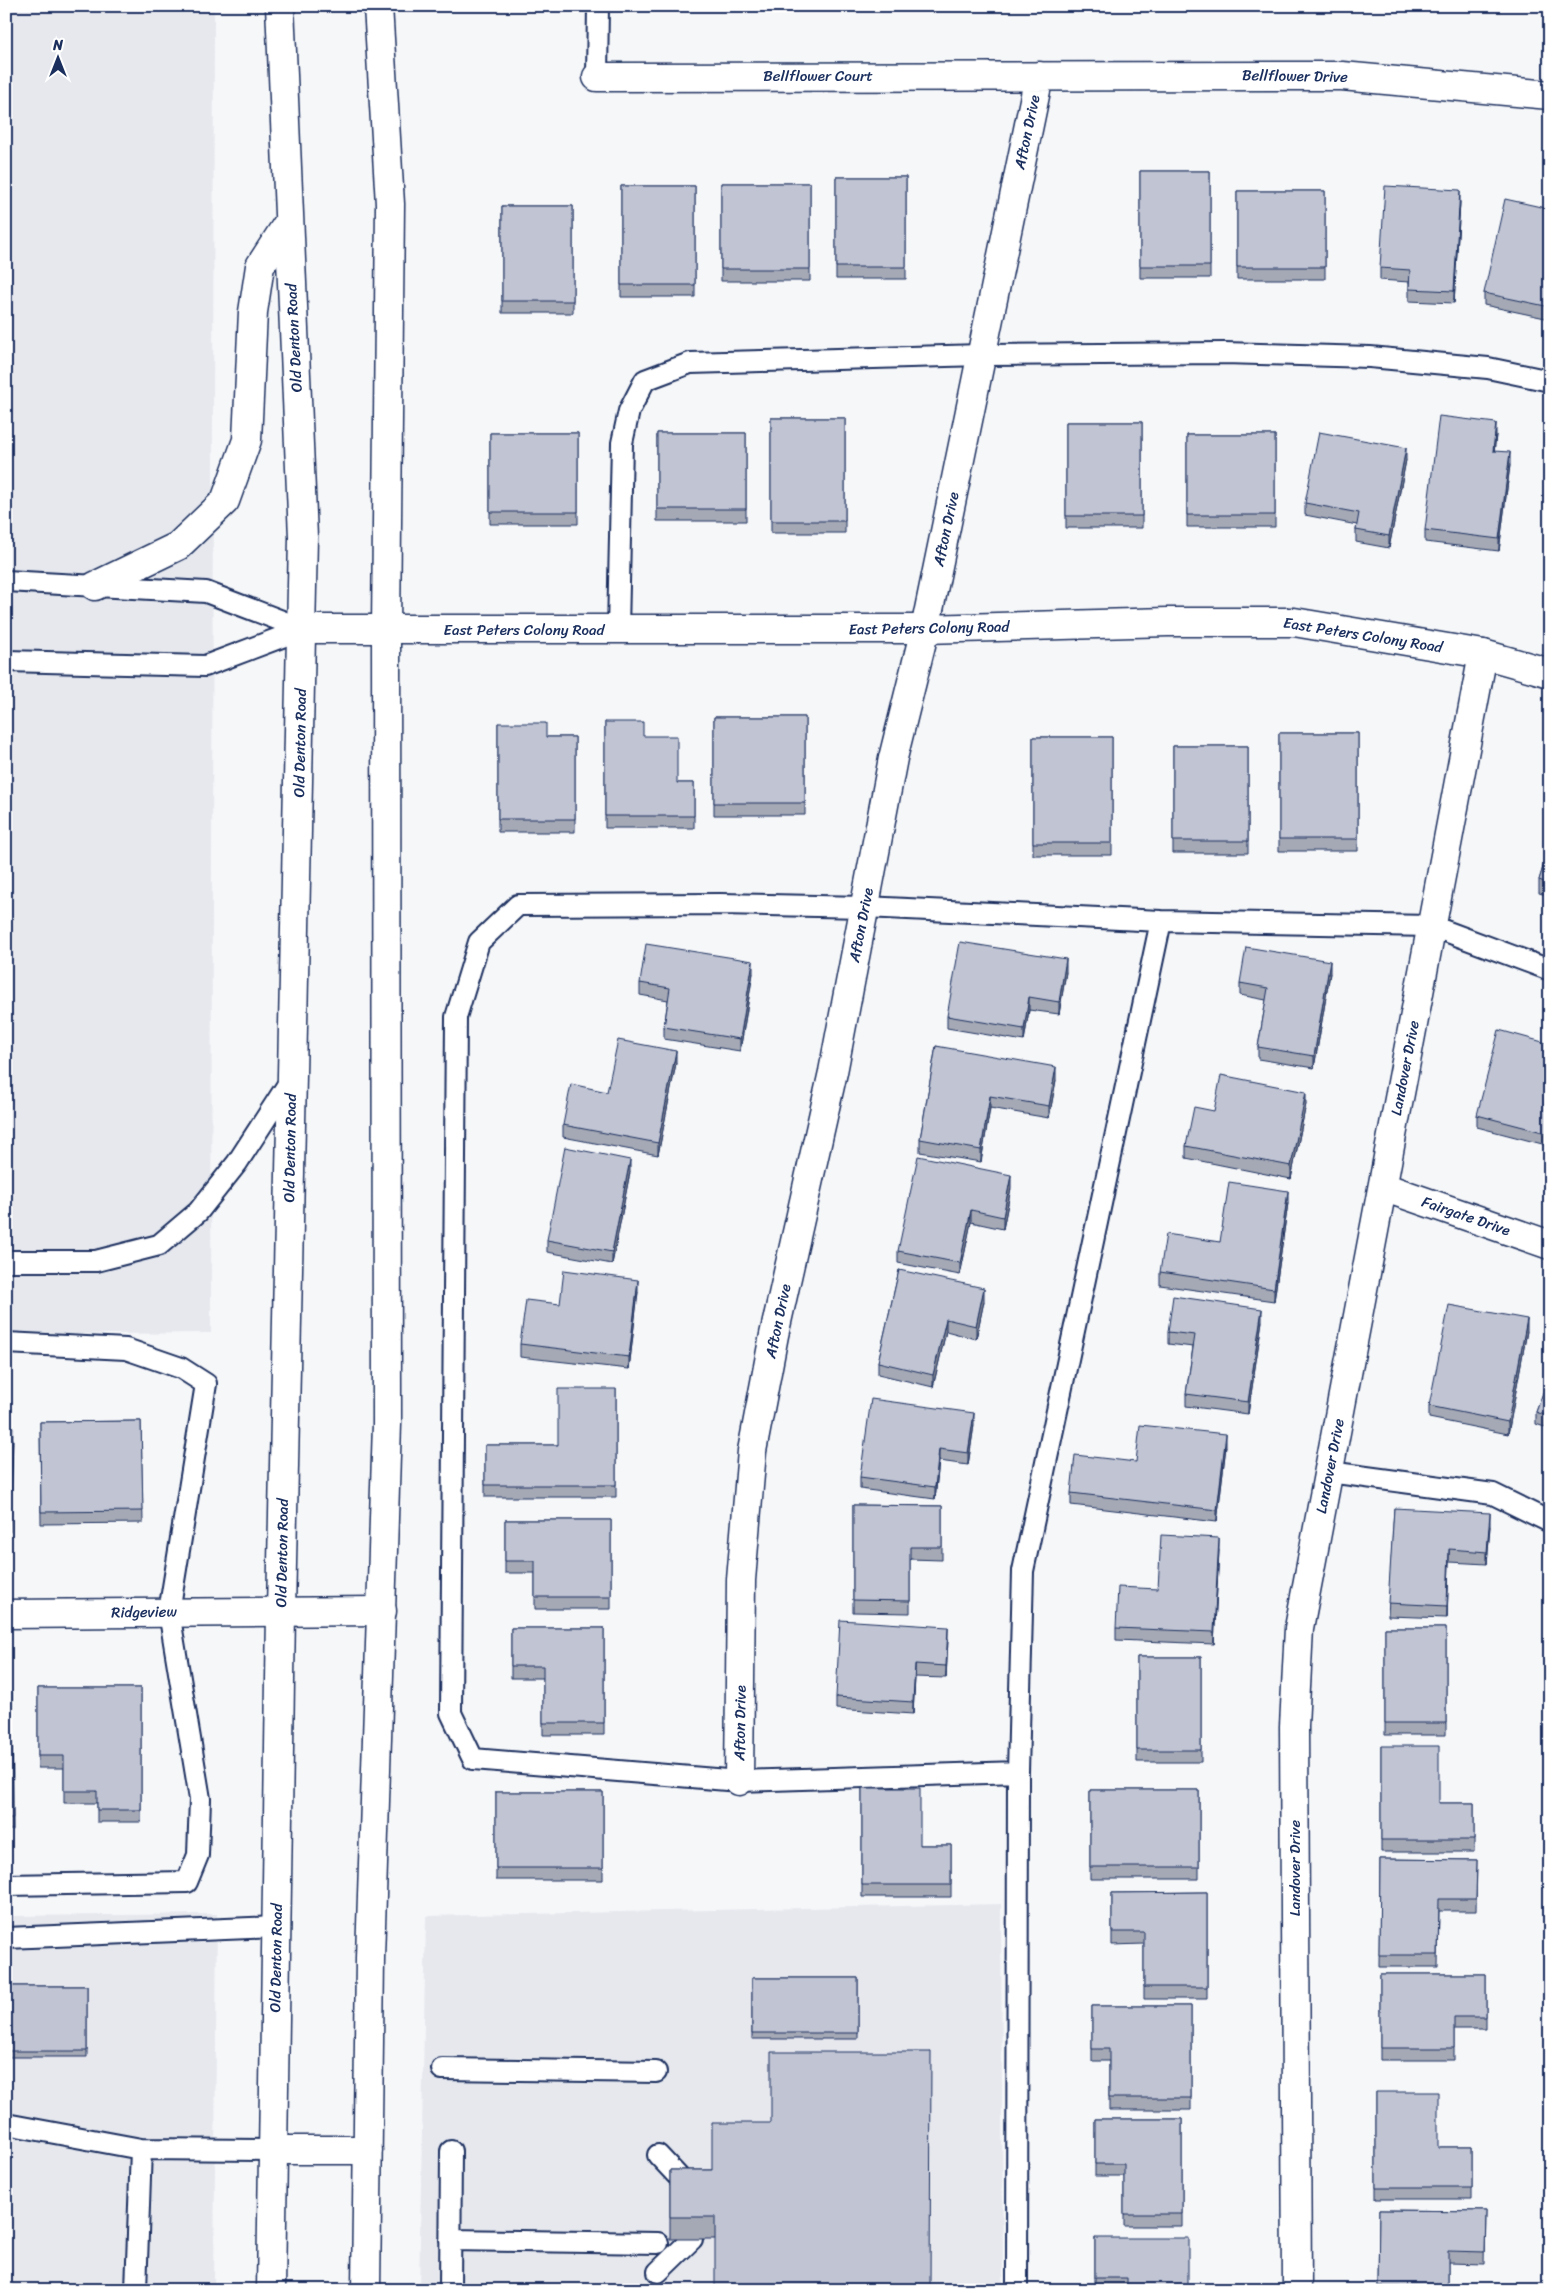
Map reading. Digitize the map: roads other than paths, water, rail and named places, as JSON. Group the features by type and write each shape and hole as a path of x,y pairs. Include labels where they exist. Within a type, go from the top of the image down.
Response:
{"street":[{"name":"Old Denton Road","path":"271,2290 281,1612 303,629 303,537 280,6"},
{"path":"366,2290 370,1958 387,1405 386,630 390,204 378,6"},
{"name":"Bellflower Court","path":"597,77 1039,76"},
{"name":"Bellflower Drive","path":"1039,76 1342,76 1550,95"},
{"name":"Afton Drive","path":"739,1781 741,1580 752,1451 774,1335 833,1072 893,758 925,629 1039,76"},
{"path":"95,586 178,546 225,501 247,440 253,312 260,266 288,223"},
{"name":"East Peters Colony Road","path":"303,629 925,629 1168,622 1294,622 1483,654 1550,672"},
{"name":"Landover Drive","path":"1297,2290 1294,1726 1300,1628 1483,654"},
{"name":"Fairgate Drive","path":"1383,1187 1550,1245"},
{"name":"Ridgeview","path":"6,1614 382,1611"},
{"path":"273,2150 368,2150"}],"lane":[{"path":"597,77 598,6"},
{"path":"618,630 622,443 629,411 645,380 690,363 982,355 1224,353 1370,357 1488,368 1550,381"},
{"path":"6,581 206,592 303,629"},
{"path":"6,661 205,666 303,629"},
{"path":"1018,1772 739,1781 473,1759 451,1713 456,1017 479,942 518,905 720,904 865,907 1161,922 1432,926 1550,970"},
{"path":"1017,2290 1018,1772 1023,1570 1161,922"},
{"path":"6,1261 96,1261 158,1245 198,1212 237,1163 292,1078"},
{"path":"6,1343 126,1349 181,1368 206,1384 169,1612 200,1799 198,1855 187,1882 6,1885"},
{"path":"1329,1472 1493,1494 1550,1522"},
{"path":"6,1938 276,1927"},
{"path":"442,2068 656,2072"},
{"path":"6,2124 141,2149 273,2150"},
{"path":"136,2290 141,2149"},
{"path":"450,2290 451,2152"},
{"path":"658,2155 694,2193"},
{"path":"450,2240 658,2243"},
{"path":"658,2272 692,2240"}]}
